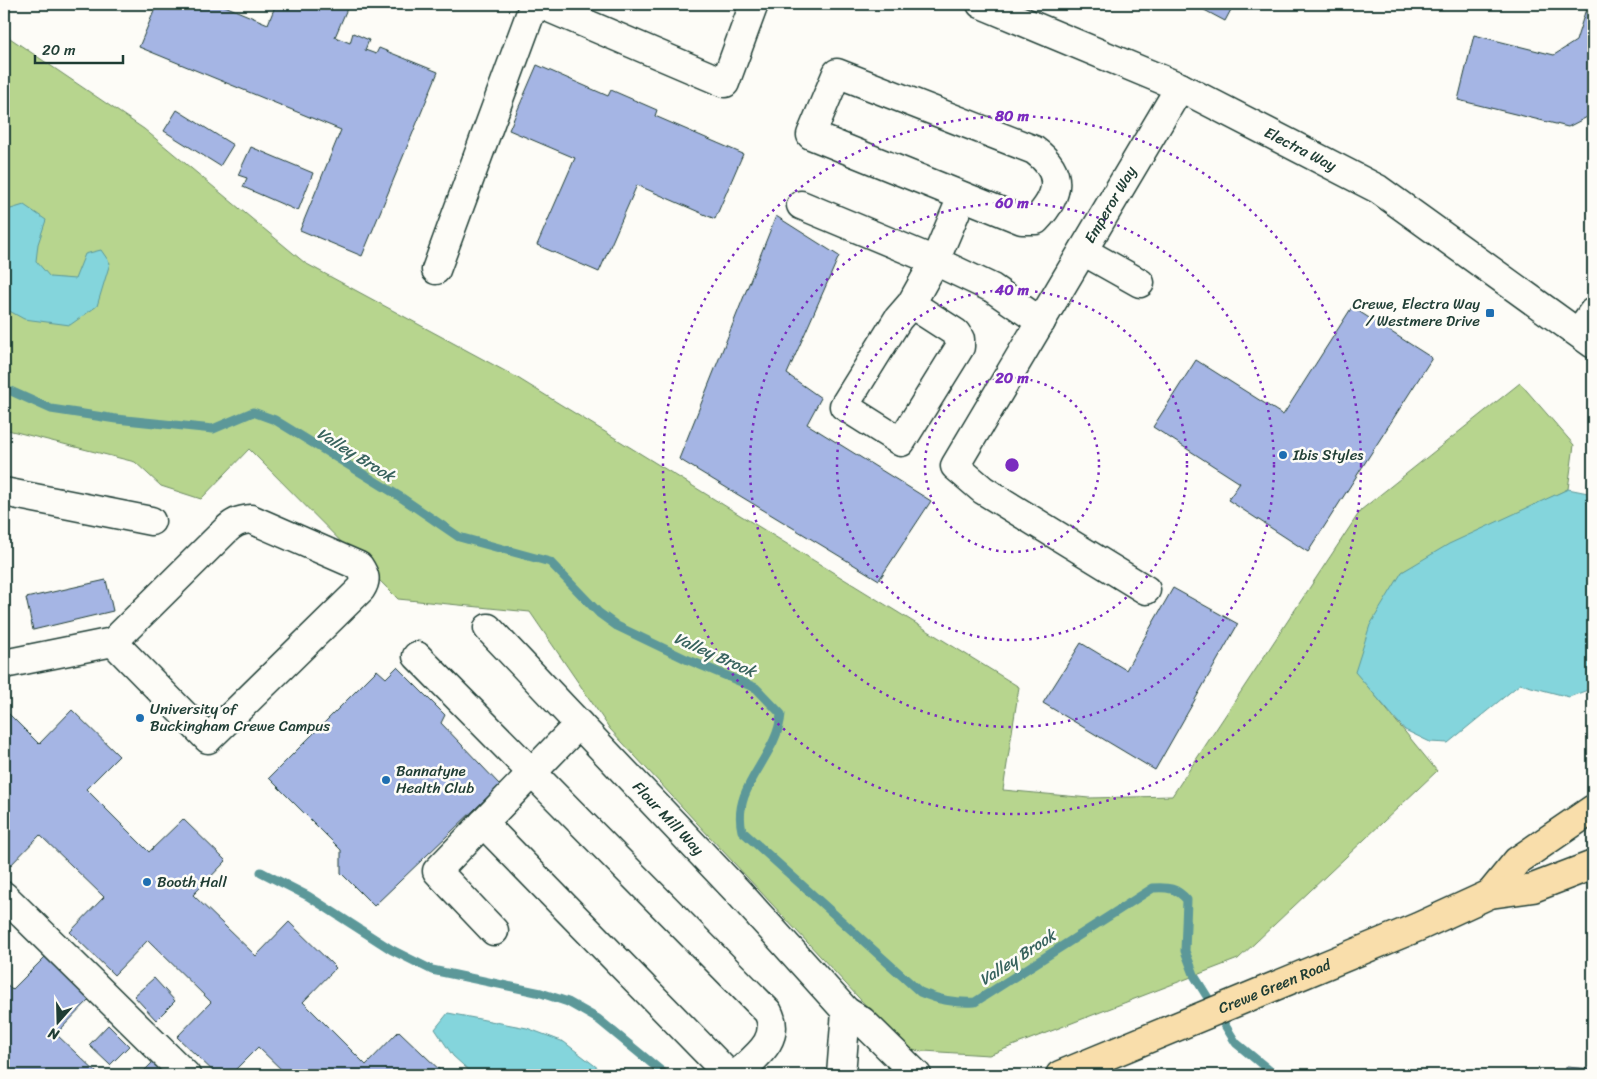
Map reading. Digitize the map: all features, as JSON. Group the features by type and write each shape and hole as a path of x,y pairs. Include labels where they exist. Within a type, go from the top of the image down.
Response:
{"main road":[{"name":"Crewe Green Road","path":"1490,894 1516,861 1593,810"},
{"name":"Crewe Green Road","path":"1074,1073 1186,1023 1452,913 1490,894 1533,888 1593,865"}],"street":[{"path":"436,270 534,4"},
{"path":"540,4 725,83 754,4"},
{"name":"Electra Way","path":"981,4 1180,86 1378,189 1589,329"},
{"path":"837,73 1034,150 1049,161 1055,176 1054,190 1049,203 1036,220 1022,220 962,197 811,135 837,73"},
{"name":"Emperor Way","path":"1146,590 983,490 955,466 1180,86"},
{"path":"911,304 956,333 960,339 960,347 901,442 844,406 898,319 911,304 935,261 962,197"},
{"path":"801,205 935,261 992,288 1040,322"},
{"path":"1084,251 1140,283"},
{"path":"4,492 151,521"},
{"path":"4,664 113,642 225,531 234,523 242,520 251,520 259,523 359,566 364,574 365,582 361,589 208,739 113,642"},
{"name":"Flour Mill Way","path":"488,628 739,893 846,1011 862,1022 917,1075"},
{"path":"417,656 768,1012 773,1021 773,1032 769,1043 736,1075"},
{"path":"494,932 437,871 579,724"},
{"path":"483,823 729,1075"},
{"path":"4,896 186,1075"},
{"path":"841,1075 846,1011"}],"green space":[{"path":"4,34 144,129 305,263 516,377 1019,687 1003,790 1089,798 1172,796 1361,510 1520,383 1574,445 1568,489 1402,572 1356,672 1437,771 1238,959 989,1055 907,1050 610,729 530,612 398,599 249,449 201,499 161,486 135,462 4,429"}],"water":[{"path":"24,205 46,220 38,244 36,261 50,277 75,279 85,254 101,250 110,263 97,306 70,325 24,319 4,308 4,211"},
{"path":"1568,489 1593,494 1593,688 1569,697 1520,684 1448,743 1430,742 1405,730 1355,672 1370,625 1402,572 1449,544"},
{"path":"448,1013 527,1028 564,1042 607,1075 474,1075 453,1056 435,1029"}],"building":[{"path":"157,4 220,4 268,24 276,4 349,4 335,37 350,43 353,33 369,40 365,50 376,54 379,48 438,72 362,256 300,230 341,130 139,47"},
{"path":"1193,4 1234,4 1225,21"},
{"path":"1585,12 1593,14 1593,114 1568,127 1458,100 1474,35 1554,55 1576,41"},
{"path":"537,65 608,96 611,90 657,110 655,116 743,154 715,219 637,185 599,272 537,245 575,158 509,130"},
{"path":"177,110 233,145 220,166 164,131"},
{"path":"251,147 313,173 298,211 243,187 247,178 238,175"},
{"path":"776,216 839,256 787,374 821,398 807,424 931,501 879,580 679,459"},
{"name":"Ibis Styles","path":"1352,307 1432,358 1308,552 1228,500 1240,483 1153,427 1196,360 1283,415"},
{"path":"106,580 113,611 33,630 26,598"},
{"path":"1173,588 1238,624 1155,770 1043,703 1081,643 1126,670"},
{"path":"397,667 445,715 441,723 500,785 374,906 341,873 341,850 269,778 377,670 386,678"},
{"name":"Booth Hall","path":"5,710 39,744 72,710 119,756 86,789 149,852 183,819 226,861 193,895 256,956 289,922 336,968 303,1002 366,1065 399,1031 445,1075 287,1075 258,1047 230,1075 217,1075 177,1037 211,1002 148,940 114,975 70,932 104,897 40,835 6,870 4,868"},
{"path":"46,956 90,999 56,1034 99,1075 4,1075 4,981 12,990"},
{"path":"154,978 175,1001 156,1020 134,996"},
{"path":"108,1025 129,1046 110,1065 89,1045"},
{"path":"154,1061 168,1075 140,1075"},
{"path":"1566,1067 1593,1069 1593,1075 1566,1075"}],"waterway":[{"name":"Valley Brook","path":"4,388 51,409 116,419 213,429 253,412 275,420 399,496 459,537 550,562 599,613 617,626 686,659 756,688 781,714 778,730 772,744 743,800 740,815 742,831 920,992 947,1000 975,1002 1153,888 1168,888 1176,891 1187,900 1185,951 1195,977 1236,1043 1275,1075"},
{"path":"261,872 308,896 392,950 432,970 541,993 568,1002 598,1019 666,1075"}],"place":[{"name":"Crewe, Electra Way / Westmere Drive","path":"1490,313"},
{"name":"Ibis Styles","path":"1283,455"},
{"name":"University of Buckingham Crewe Campus","path":"140,718"},
{"name":"Bannatyne Health Club","path":"386,780"},
{"name":"Booth Hall","path":"147,882"}]}
